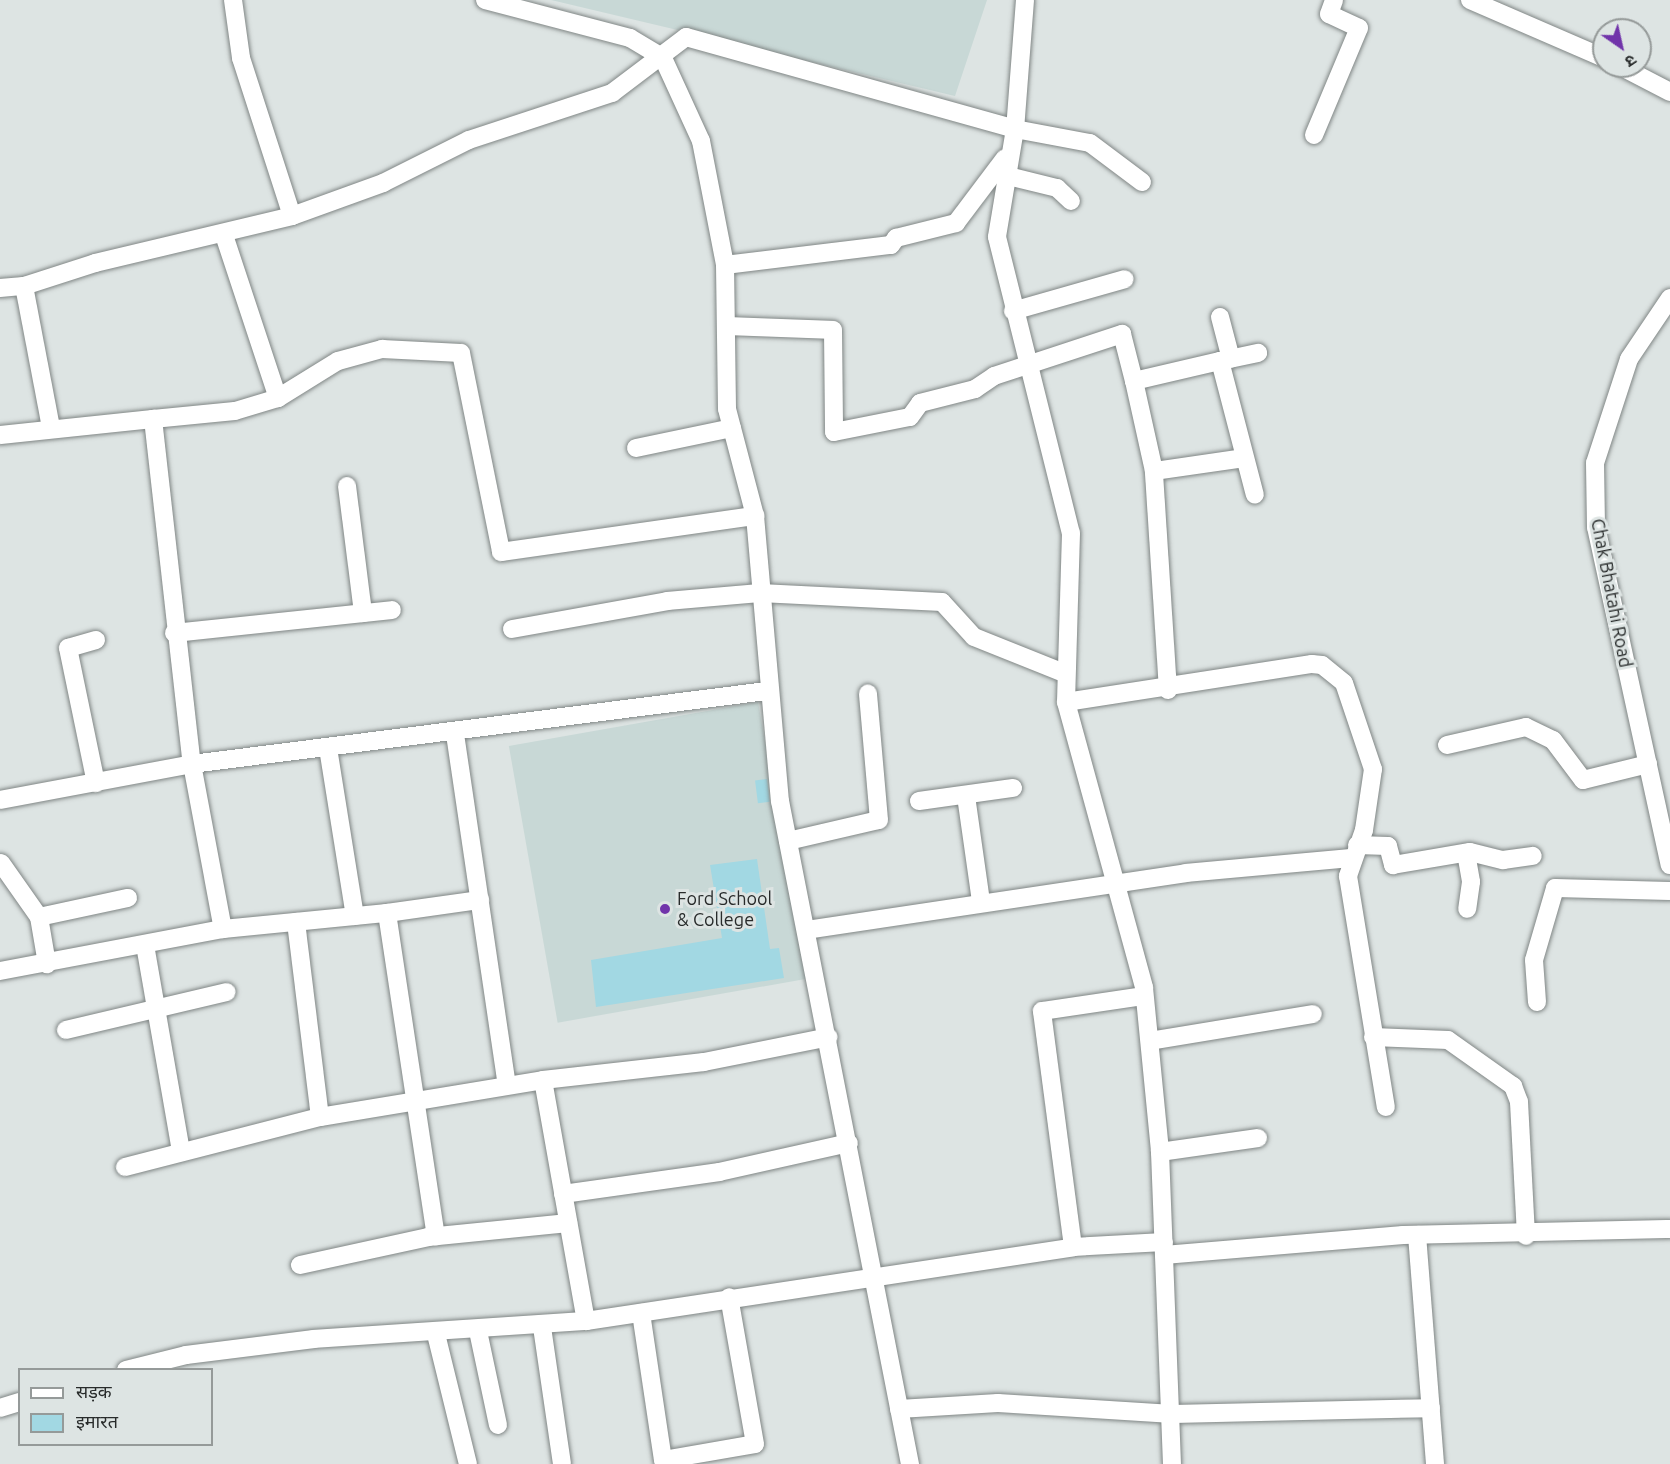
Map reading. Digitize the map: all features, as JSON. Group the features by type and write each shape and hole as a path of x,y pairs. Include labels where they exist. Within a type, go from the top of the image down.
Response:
{"street":[{"path":"232,0 241,58 292,216"},
{"path":"485,0 630,38 663,58 701,141 725,265 729,326 727,409 755,516 767,691 788,841 829,1037 910,1464"},
{"path":"1025,0 1015,129 1004,175 997,237 1012,311 1029,364 1071,533 1064,673 1066,702 1082,775 1118,884 1144,996 1160,1152 1173,1414 1172,1464"},
{"path":"1314,135 1359,28 1329,14 1334,0"},
{"path":"1470,0 1592,53"},
{"path":"0,288 24,286 95,262 224,235 292,216 383,183 469,140 612,93 663,58 686,37 1015,129 1090,143 1142,182"},
{"path":"1643,78 1670,92"},
{"path":"725,265 891,245 896,238 956,223 1009,153"},
{"path":"1004,175 1057,189 1071,201"},
{"path":"224,235 278,398"},
{"path":"1012,311 1125,279"},
{"path":"24,286 51,428"},
{"name":"Chak Bhatahi Road","path":"1670,298 1629,359 1594,463 1596,527 1670,865"},
{"path":"1220,318 1225,360 1244,458 1255,495"},
{"path":"729,326 834,330 834,432 910,417 920,403 975,389 1029,364 1122,334 1154,471 1168,690"},
{"path":"0,435 51,428 236,411 278,398 338,361 382,349 461,353 501,552 755,516"},
{"path":"1134,381 1258,353"},
{"path":"153,419 174,633 192,764 223,929"},
{"path":"636,448 732,428"},
{"path":"1154,471 1244,458"},
{"path":"347,486 363,613"},
{"path":"512,629 667,601 760,593 942,602 974,637 1064,673"},
{"path":"174,633 393,610"},
{"path":"96,640 68,648 96,783"},
{"path":"1066,702 1168,690 1311,664 1333,671 1344,683 1373,769 1354,852 1350,895 1386,1107"},
{"path":"0,800 192,764 455,734 767,691"},
{"path":"788,841 879,820 868,693"},
{"path":"1447,745 1526,726 1553,740 1583,780 1648,764"},
{"path":"455,734 507,1085"},
{"path":"328,748 355,916"},
{"path":"919,801 1013,788"},
{"path":"966,796 981,901"},
{"path":"806,930 981,901 1388,846 1393,865 1466,853 1503,860 1533,856"},
{"path":"1466,853 1471,882 1467,909"},
{"path":"0,859 39,917 47,964"},
{"path":"1537,1002 1534,960 1555,888 1670,891"},
{"path":"39,917 128,898"},
{"path":"0,971 47,964 223,929 387,913 480,900"},
{"path":"387,913 436,1236"},
{"path":"296,922 320,1117"},
{"path":"145,945 181,1151"},
{"path":"66,1030 227,992"},
{"path":"1073,1247 1042,1011 1144,996"},
{"path":"1150,1041 1313,1014"},
{"path":"125,1167 320,1117 507,1085 704,1062 829,1037"},
{"path":"1373,1037 1448,1040 1513,1086 1519,1102 1526,1236"},
{"path":"543,1080 585,1321"},
{"path":"1160,1152 1258,1138"},
{"path":"563,1194 719,1172 849,1143"},
{"path":"300,1265 436,1236 568,1223"},
{"path":"134,1368 186,1355 314,1339 542,1327 874,1275 1073,1247 1164,1249 1417,1235 1526,1236 1670,1229"},
{"path":"1417,1235 1435,1464"},
{"path":"641,1313 663,1460 755,1444 729,1297"},
{"path":"542,1327 562,1464"},
{"path":"478,1331 498,1425"},
{"path":"436,1334 468,1464"},
{"path":"0,1408 18,1403"},
{"path":"899,1409 998,1403 1173,1414 1431,1408"}],"shaded area":[{"path":"551,0 987,0 955,96"},
{"name":"Ford School & College","path":"758,702 807,979 558,1023 509,746"}],"building":[{"path":"767,779 770,802 758,803 755,780"},
{"path":"757,859 770,949 779,948 784,978 596,1007 591,960 722,938 710,865"}],"place":[{"name":"Ford School & College","path":"665,909"}]}
